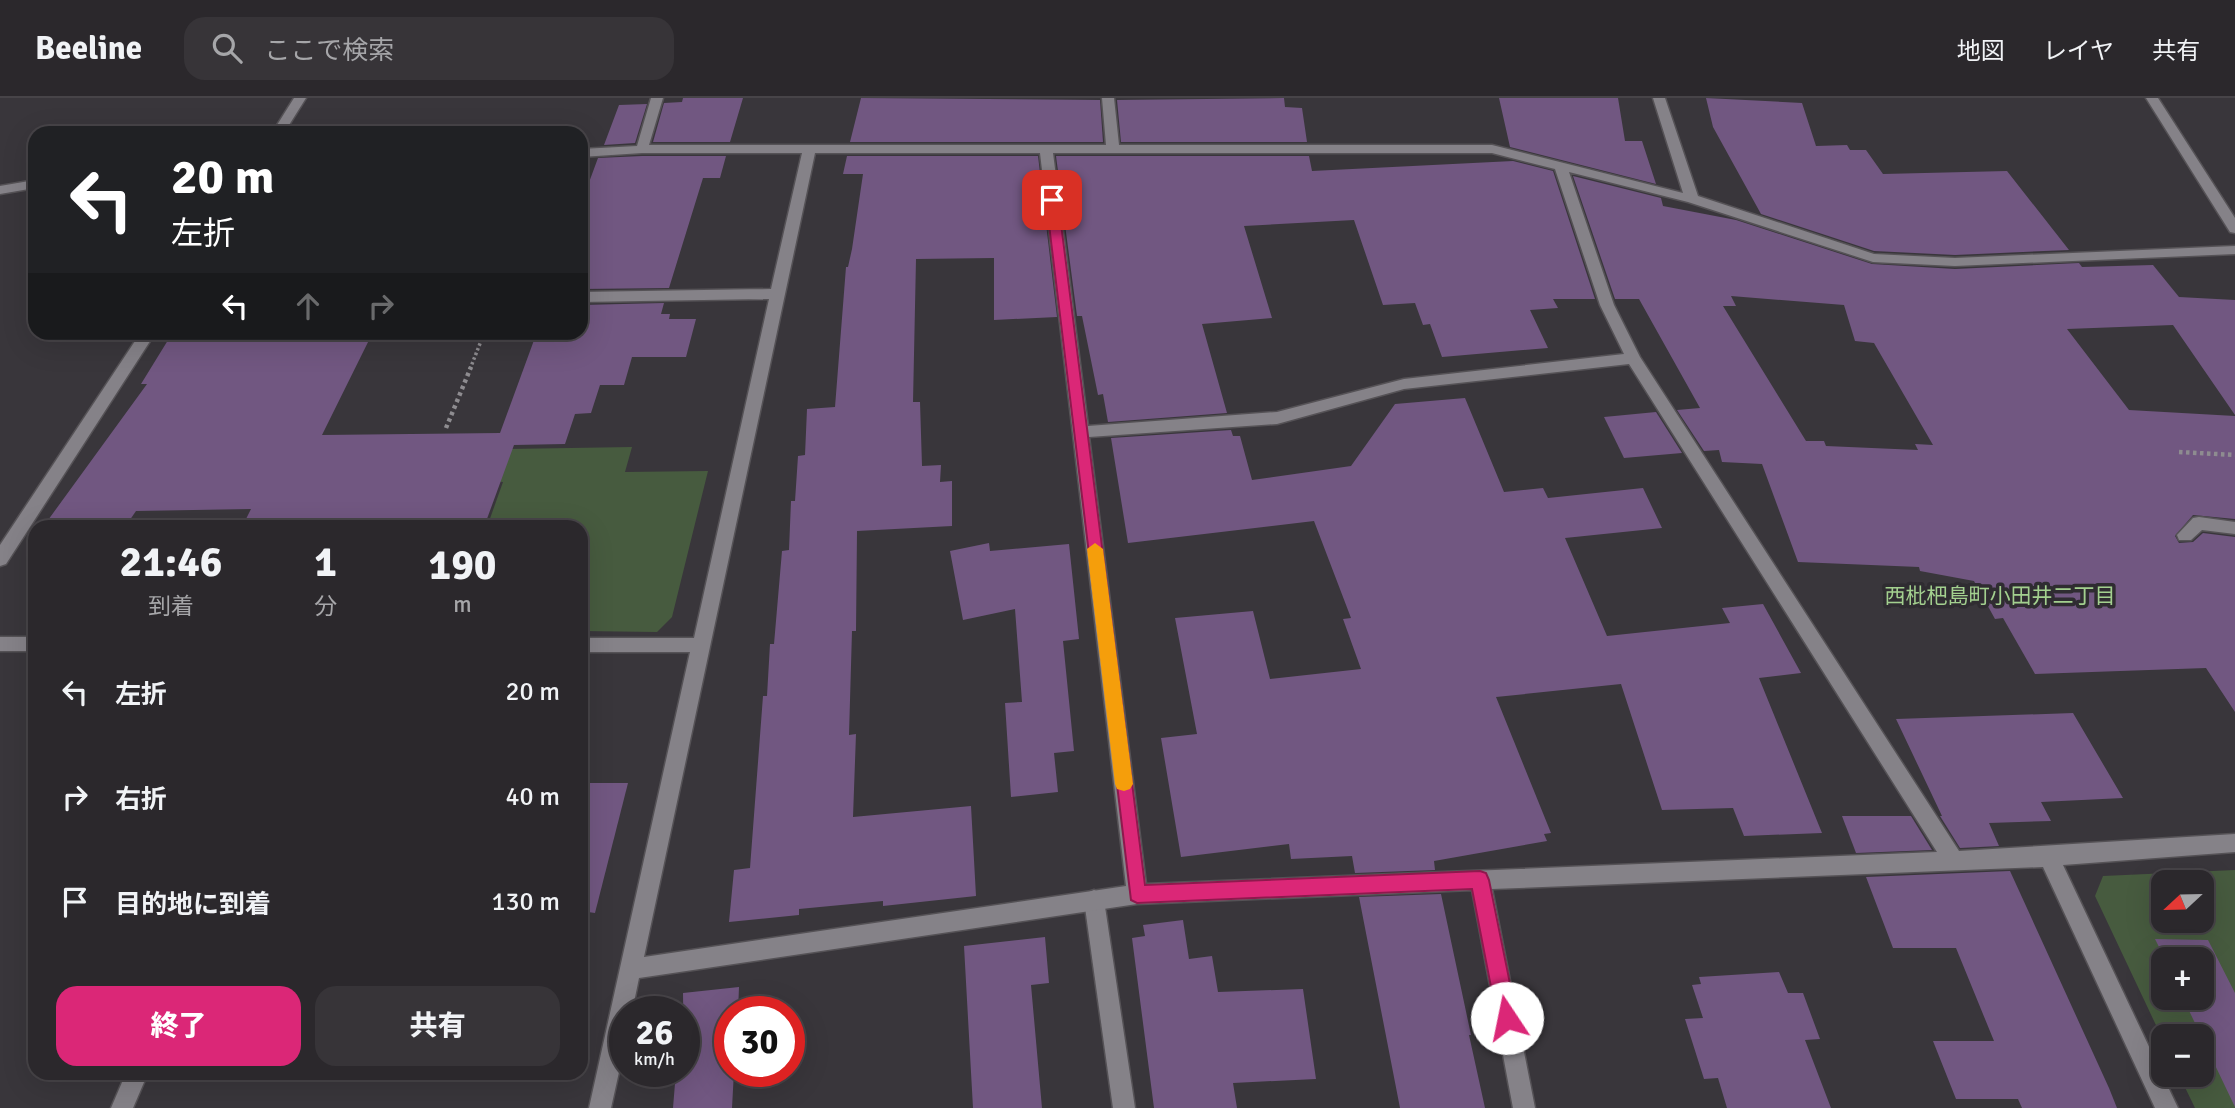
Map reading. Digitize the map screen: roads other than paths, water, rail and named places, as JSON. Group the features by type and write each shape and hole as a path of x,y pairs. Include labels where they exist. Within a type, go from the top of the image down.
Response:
{"street":[{"path":"282,126 300,98"},
{"path":"642,149 657,98"},
{"path":"1108,98 1113,148"},
{"path":"1659,98 1692,199"},
{"path":"2152,98 2235,229"},
{"path":"1046,148 1137,894"},
{"path":"588,153 642,149 1492,149 1692,199 1873,258 1955,262 2235,250"},
{"path":"600,1108 809,149"},
{"path":"1560,164 1607,305 1633,358 1953,860"},
{"path":"0,190 28,185"},
{"path":"588,297 778,293"},
{"path":"0,559 144,340"},
{"path":"1081,432 1277,418 1404,384 1633,358"},
{"path":"2185,535 2199,523 2235,528"},
{"path":"0,644 28,645"},
{"path":"588,645 702,645"},
{"path":"631,969 1137,894 2049,856 2235,843"},
{"path":"2049,856 2167,1108"},
{"path":"1480,880 1524,1108"},
{"path":"1094,900 1124,1108"},
{"path":"122,1108 135,1080"}],"district":[{"name":"西枇杷島町小田井二丁目","path":"2000,596"}]}
